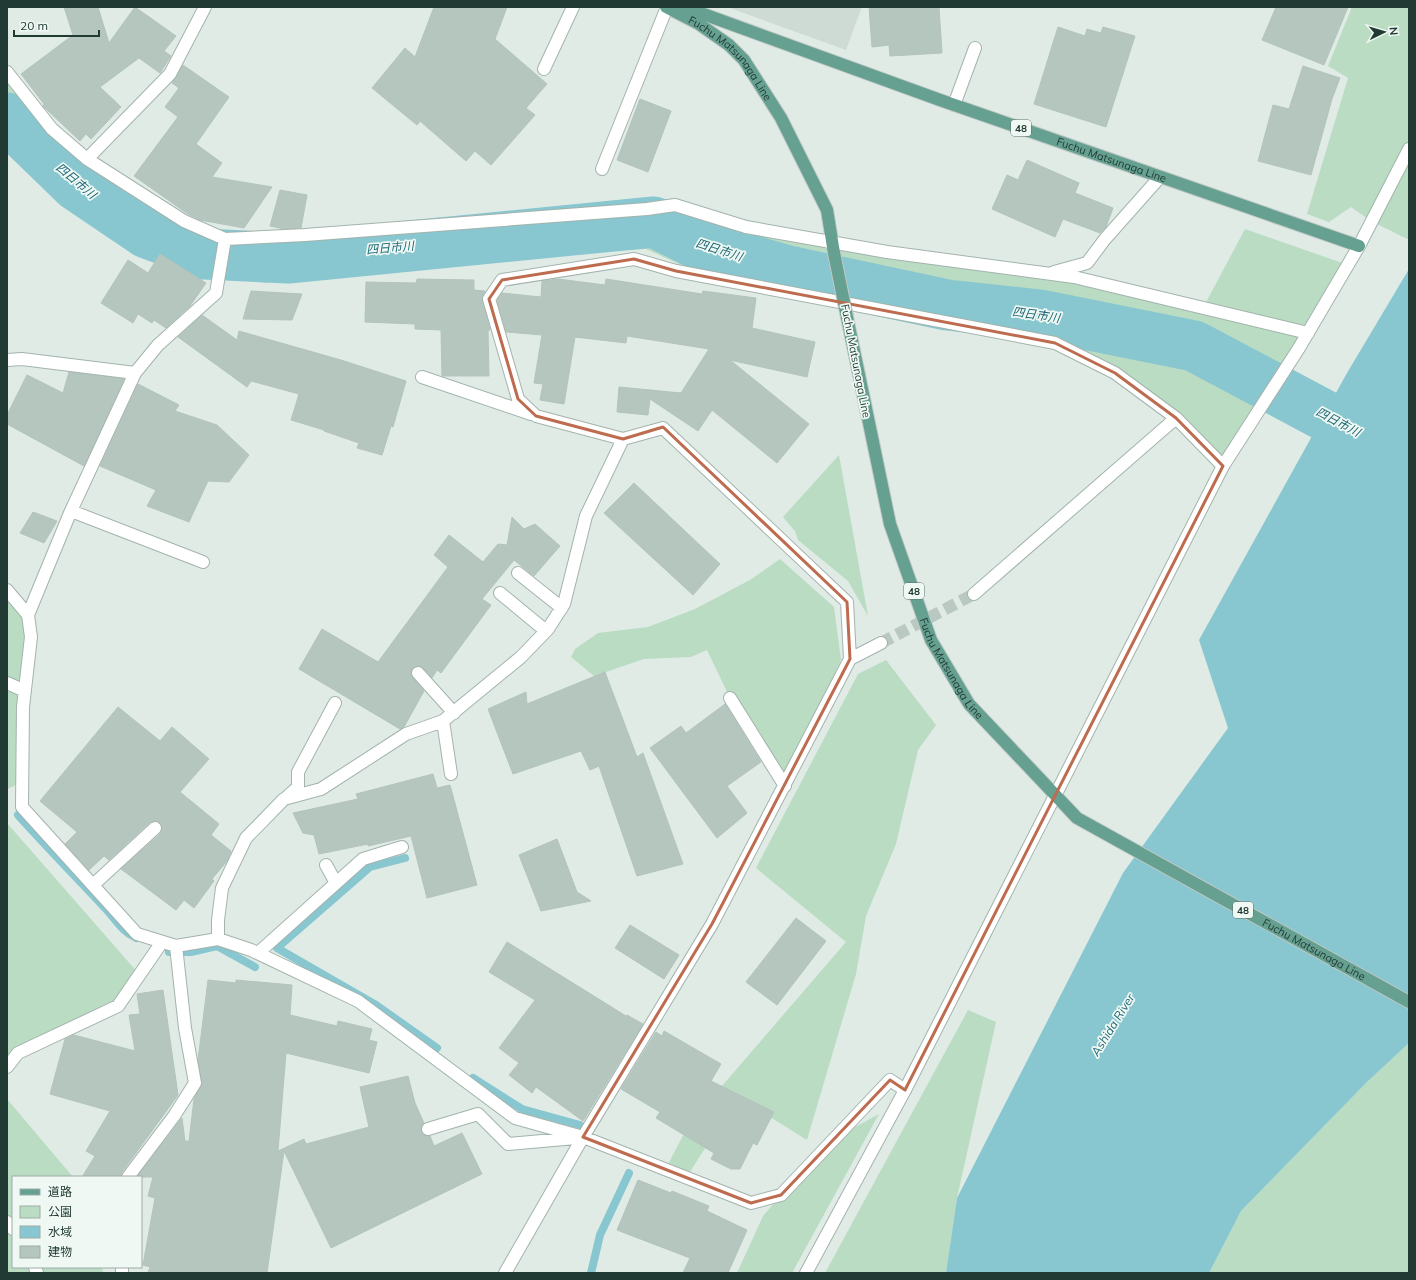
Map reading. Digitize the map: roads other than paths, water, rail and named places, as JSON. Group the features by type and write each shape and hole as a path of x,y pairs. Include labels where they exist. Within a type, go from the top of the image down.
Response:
{"main road":[{"name":"Fuchu Matsunaga Line","path":"666,7 705,28 729,45 744,60 781,118 826,210 890,524 931,640 969,704 1077,818 1409,1002"},
{"name":"Fuchu Matsunaga Line","path":"684,7 954,105 1358,246"}],"street":[{"path":"87,159 170,74 205,7"},
{"path":"544,69 573,7"},
{"path":"602,169 666,7"},
{"path":"954,105 975,48"},
{"path":"7,72 52,129 87,159 184,221 224,239 305,235 640,210 675,205 746,227 834,248 887,252 1074,277 1308,332"},
{"path":"806,1273 905,1090 1223,466 1299,348 1358,246 1409,149"},
{"path":"1048,274 1087,263 1105,239 1160,177"},
{"path":"28,615 71,511 135,373 158,345 216,293 224,239"},
{"path":"536,416 518,399 489,299 502,280 634,259 676,271 1055,343 1115,373 1176,418 1223,466"},
{"path":"7,360 22,359 135,373"},
{"path":"422,377 536,416 623,439 663,428 847,602 850,659 785,786 758,833 712,924 583,1137 505,1273"},
{"path":"974,594 1176,418"},
{"path":"284,799 321,789 406,734 443,722 521,657 546,632 562,608 586,516 623,439"},
{"path":"71,511 203,562"},
{"path":"518,573 562,608"},
{"path":"7,590 28,615 32,637 24,707 22,807 137,934 176,946 218,939 258,953 358,1001 515,1118 583,1137 751,1203 781,1195 890,1080 905,1090"},
{"path":"500,593 546,632"},
{"path":"850,659 881,643"},
{"path":"418,673 454,713"},
{"path":"7,683 25,691"},
{"path":"730,698 785,786"},
{"path":"218,939 218,920 222,888 246,838 298,786 298,772 335,703"},
{"path":"443,722 451,774"},
{"path":"93,885 155,828"},
{"path":"258,953 363,859 402,847"},
{"path":"326,865 336,883"},
{"path":"7,1068 18,1053 118,1006 162,942"},
{"path":"129,1176 174,1116 195,1082 185,1028 176,946"},
{"path":"428,1129 478,1114 508,1144 583,1137"}],"water":[{"name":"Ashida River","path":"1409,269 1409,1043 1367,1082 1241,1211 1209,1273 946,1273 957,1198 1123,873 1228,728 1199,640 1347,373"}],"waterway":[{"name":"四日市川","path":"7,118 76,185 147,233 204,254 288,258 654,222 702,246 788,271 947,305 1040,315 1194,346 1399,455 1409,477"},
{"path":"18,815 108,911 122,928 136,938"},
{"path":"405,858 370,867 277,948 376,1005 437,1048"},
{"path":"169,952 191,952 217,946 255,967"},
{"path":"473,1078 522,1109 580,1125"},
{"path":"591,1273 600,1235 629,1173"}],"tunnel":[{"path":"881,643 974,594"}]}
